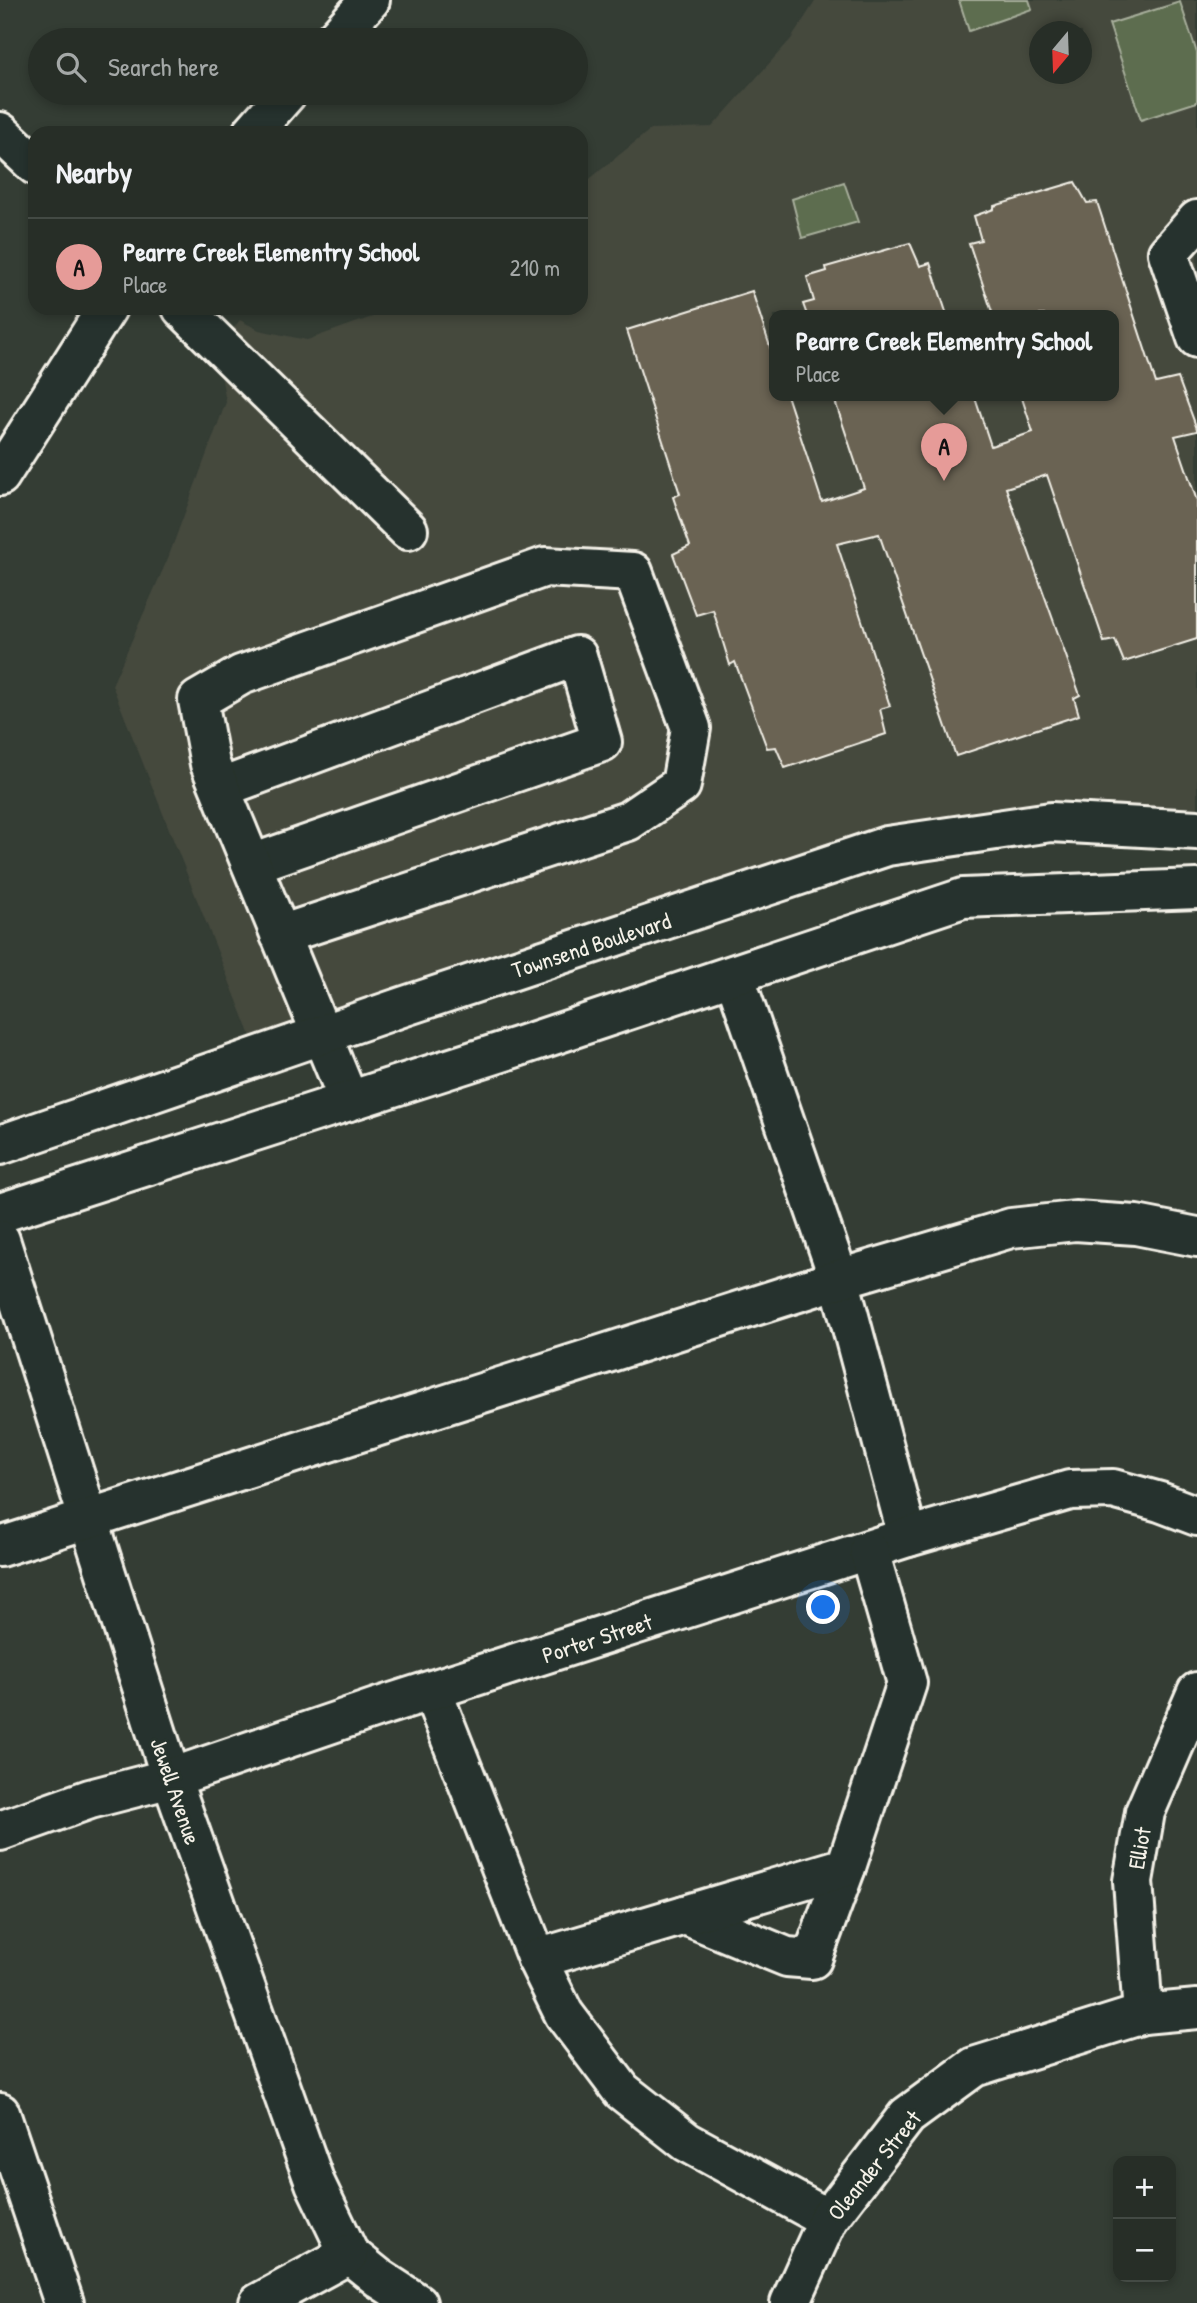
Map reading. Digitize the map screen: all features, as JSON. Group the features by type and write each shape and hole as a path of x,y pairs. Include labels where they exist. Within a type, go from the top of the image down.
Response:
{"street":[{"path":"345,28 370,0"},
{"path":"257,126 277,105"},
{"path":"0,132 28,159"},
{"path":"1197,220 1168,253 1197,338"},
{"path":"0,476 103,315"},
{"path":"189,315 408,530"},
{"path":"280,935 628,821 681,785 691,728 634,572 545,567 242,675 198,700 210,764 280,935 323,1034 349,1101"},
{"path":"221,789 577,656 602,742 252,864"},
{"name":"Townsend Boulevard","path":"0,1145 887,846 1051,822 1197,830"},
{"path":"0,1213 963,898 1197,889"},
{"path":"734,975 839,1279 908,1537"},
{"path":"0,1547 839,1279 1011,1228 1075,1221 1136,1225 1197,1237"},
{"name":"Jewell Avenue","path":"0,1240 171,1778 315,2183 349,2254 380,2279 417,2303"},
{"name":"Porter Street","path":"0,1831 90,1799 171,1778 376,1708 908,1537 1070,1490 1113,1489 1197,1516"},
{"path":"685,1915 787,1957 812,1959 846,1867 907,1683 869,1551"},
{"path":"432,1691 537,1959 564,2014 622,2091 687,2142 828,2219"},
{"name":"Elliot","path":"1143,2014 1133,1881 1145,1812 1197,1692"},
{"path":"537,1959 846,1867"},
{"name":"Oleander Street","path":"790,2303 828,2219 907,2116 974,2067 1143,2014 1197,2009"},
{"path":"0,2113 64,2303"},
{"path":"259,2303 349,2254"}],"shaded area":[{"path":"816,0 1197,0 1197,815 1142,805 879,828 251,1036 112,685 168,558 226,402 221,375 208,359 240,320 259,330 307,340 376,315 588,315 588,180 651,129 712,127 791,39"}],"green space":[{"path":"959,0 1029,0 1032,9 969,31"},
{"path":"1180,2 1197,53 1197,102 1141,120 1109,24"},
{"path":"844,182 858,222 802,238 792,199"}],"building":[{"path":"1075,182 1087,203 1097,202 1156,383 1178,378 1197,429 1175,436 1197,501 1197,639 1124,662 1115,640 1104,642 1047,475 1006,488 1080,695 1074,698 1079,715 956,756 879,534 837,544 890,706 880,709 886,734 785,768 776,747 767,748 735,662 730,665 713,610 696,615 673,554 690,546 673,497 680,494 627,330 752,291 769,344 769,401 789,401 822,502 864,488 835,401 976,401 991,446 1033,432 1023,401 1119,401 1119,310 991,310 969,243 981,240 974,216 994,209 994,206"},
{"path":"910,243 920,266 930,263 945,310 805,310 803,304 814,301 807,277 827,271 826,267"}],"place":[{"name":"Pearre Creek Elementry School","path":"944,481"}]}
